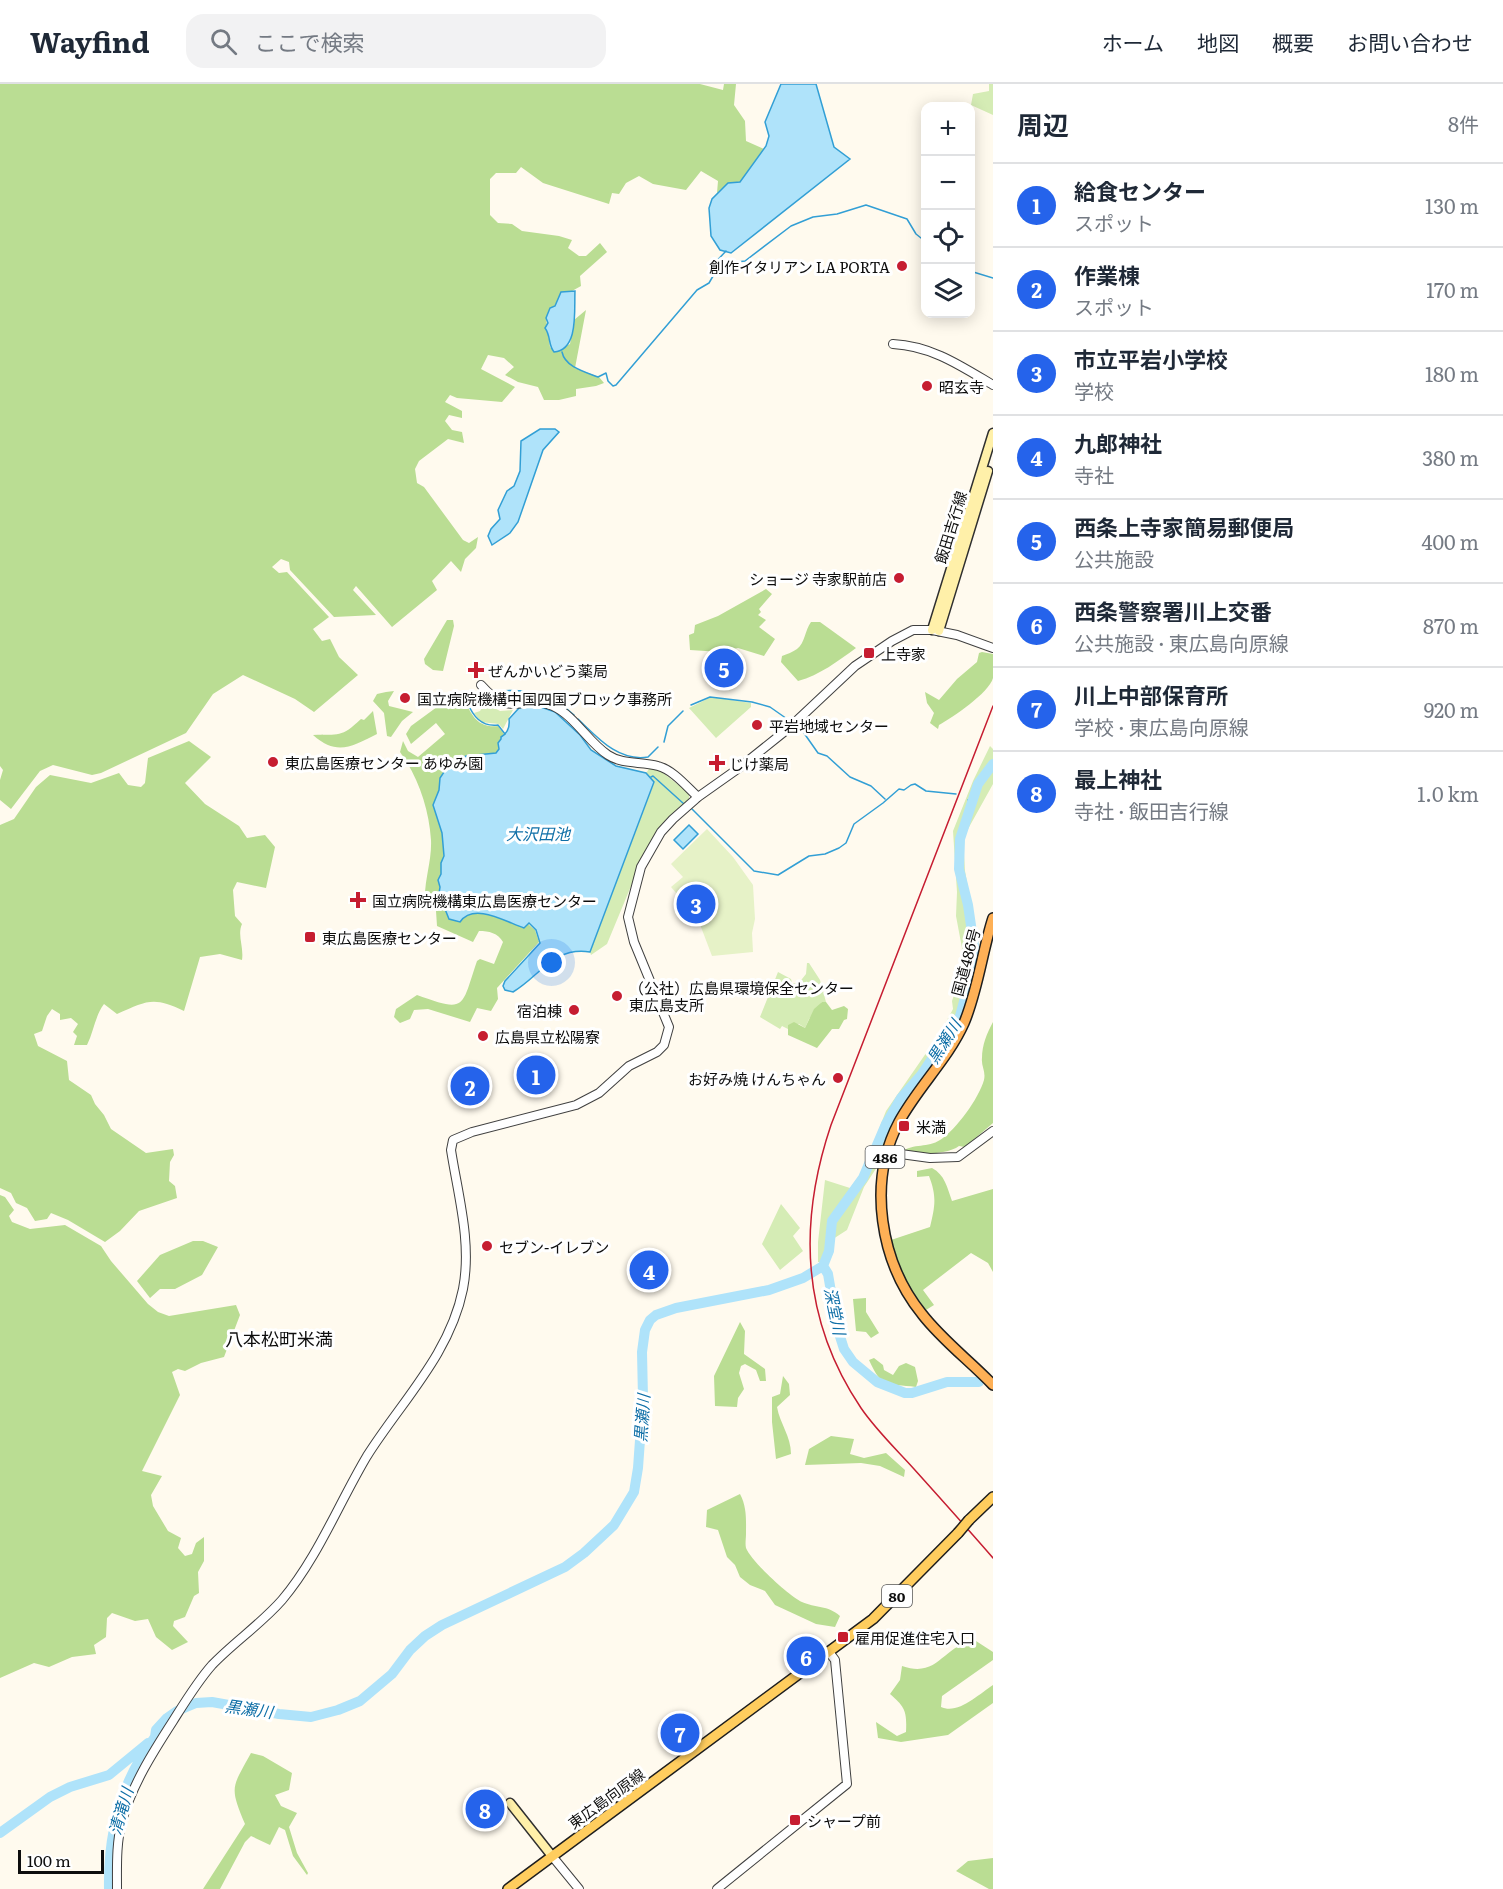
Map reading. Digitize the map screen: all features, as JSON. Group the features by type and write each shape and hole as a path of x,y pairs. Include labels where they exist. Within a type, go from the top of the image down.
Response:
{"highway":[{"name":"国道486号","path":"993,918 964,1022 952,1044 903,1114 886,1152 881,1194 884,1234 902,1283 924,1317 993,1384"}],"main road":[{"name":"飯田吉行線","path":"936,630 993,433"},
{"name":"飯田吉行線","path":"936,630 993,453"},
{"name":"東広島向原線","path":"508,1889 873,1619 993,1497"},
{"path":"510,1803 552,1856"}],"street":[{"path":"893,344 911,346 938,354 993,385"},
{"path":"117,1889 122,1823 132,1794 154,1752 186,1701 212,1666 265,1618 292,1586 367,1456 430,1365 456,1318 464,1286 466,1247 451,1150 453,1140 472,1132 576,1105 599,1093 628,1066 657,1052 664,1045 669,1027 634,942 628,917 641,867 661,832 698,797 776,739 855,666 892,641 913,630 936,630 993,648"},
{"path":"482,686 492,698 506,704 538,702 553,706 566,715 609,756 624,762 660,766 698,797"},
{"path":"886,1152 930,1158 958,1157 993,1131"},
{"path":"717,1889 848,1784 835,1660 829,1652"},
{"path":"552,1856 579,1889"}],"green space":[{"path":"0,84 700,84 723,90 724,84 736,84 734,105 745,121 746,141 764,149 740,182 728,183 717,193 718,181 701,171 686,190 653,184 639,176 626,183 619,194 612,193 609,204 543,183 521,167 516,173 496,173 490,179 490,215 498,223 512,224 522,231 572,240 568,248 579,256 586,256 600,243 607,252 580,276 581,286 572,291 561,292 546,318 550,347 554,352 570,344 574,320 586,310 575,368 599,377 604,383 576,389 576,396 559,400 544,400 538,387 518,382 505,375 514,367 504,358 488,355 481,369 515,387 502,402 457,398 450,395 445,402 462,411 462,418 449,415 445,421 452,430 462,432 464,443 448,439 419,461 415,469 417,483 424,487 463,540 469,543 478,537 476,548 465,559 461,572 451,561 432,581 437,590 392,627 356,586 353,590 376,615 334,617 290,570 289,562 281,559 272,567 279,573 287,572 329,617 313,629 322,641 330,639 339,657 358,675 314,712 295,699 243,675 213,694 186,733 101,773 92,775 53,765 40,771 11,809 0,800 0,780 3,770 0,766"},
{"path":"989,84 993,84 993,115 975,107 975,102 972,102 973,94 989,91"},
{"path":"766,589 772,594 759,609 761,612 758,615 766,620 759,627 775,639 764,656 738,648 721,652 690,650 689,635 694,633 695,625 718,616"},
{"path":"447,620 453,620 454,626 443,671 433,670 425,664 424,659"},
{"path":"811,622 820,622 856,648 836,663 798,681 781,662 782,656 800,646"},
{"path":"979,653 993,654 993,678 990,684 969,704 939,725 938,729 930,723 934,713 927,703 925,692 939,700 957,679 977,662"},
{"path":"394,691 388,701 389,706 413,712 402,721 391,737 387,736 384,713 373,701 377,694"},
{"path":"475,693 477,695 466,702 471,713 482,724 498,726 504,734 496,753 466,756 448,766 440,778 439,790 433,805 442,833 444,856 438,880 441,887 439,897 448,912 463,917 470,914 486,914 524,928 528,924 535,930 539,942 497,988 498,999 491,1011 477,1008 470,1022 428,1009 414,1010 410,1019 400,1023 394,1017 396,1009 417,995 445,1004 454,1005 460,1002 468,989 477,961 480,959 494,964 503,942 493,933 479,931 473,942 437,926 436,911 425,901 431,848 428,816 417,782 400,752 403,741 408,751 418,757 445,734 436,723 411,744 406,734 411,726 452,696"},
{"path":"711,697 751,703 751,707 716,738 689,708"},
{"path":"485,703 500,711 513,710 503,729 499,724 481,722 474,713 480,711"},
{"path":"373,711 377,734 352,746 329,746 313,735 334,735 344,732 361,719 364,720"},
{"path":"189,741 211,757 185,783 205,804 239,826 247,838 265,835 275,847 266,888 237,882 233,890 235,916 242,924 240,932 242,960 220,954 200,957 184,1011 165,1003 150,1002 117,1014 104,1004 87,1045 74,1045 77,1036 73,1032 78,1024 71,1018 60,1020 60,1014 52,1009 42,1031 34,1034 38,1046 67,1061 69,1080 91,1095 111,1129 146,1153 173,1149 169,1181 175,1186 177,1198 139,1211 120,1231 105,1242 68,1220 51,1213 47,1219 35,1221 27,1208 16,1203 11,1193 0,1188 0,825 14,819 36,787 50,775 91,783 119,773 128,785 141,787 145,783 148,758"},
{"path":"990,746 993,749 993,784 963,838 965,871 978,943 968,993 960,1018 944,1047 916,1084 893,1122 879,1164 864,1187 847,1230 833,1239 833,1254 825,1263 818,1262 825,1180 850,1188 862,1172 886,1111 940,1033 953,1009 952,1001 959,980 962,948 956,916 957,892 953,831"},
{"path":"649,769 658,769 689,793 689,799 641,862 607,944 591,955 590,952 654,783 646,773"},
{"path":"707,829 733,857 753,885 755,919 752,933 753,952 712,956 693,906 683,910 677,894 671,887 683,877 671,864"},
{"path":"807,963 820,980 826,1002 822,1002 805,1028 799,1024 788,1025 788,1029 782,1026 780,1029 760,1017 778,972 791,979 792,983 798,984 806,974"},
{"path":"822,1002 826,1002 832,1010 844,1006 848,1009 847,1019 839,1029 832,1029 817,1048 788,1035 788,1025 794,1022 805,1028 814,1009"},
{"path":"993,1022 993,1123 965,1147 959,1146 931,1154 901,1152 911,1147 940,1140 966,1113 984,1080 983,1048"},
{"path":"932,1168 943,1178 952,1201 993,1189 993,1272 988,1263 971,1253 923,1290 934,1305 926,1310 905,1281 891,1240 930,1227 934,1207 933,1190 929,1176 917,1177 917,1171"},
{"path":"0,1195 5,1197 14,1210 9,1216 12,1222 30,1229 65,1225 101,1246 148,1304 158,1312 169,1316 236,1305 240,1315 224,1357 201,1363 185,1371 178,1369 172,1372 180,1395 142,1471 162,1476 151,1495 153,1506 168,1531 181,1538 178,1548 185,1556 192,1554 196,1543 204,1537 204,1561 198,1572 199,1593 194,1596 185,1617 174,1621 173,1626 188,1642 172,1650 156,1637 148,1619 135,1621 112,1613 107,1618 106,1637 94,1645 96,1654 72,1657 49,1667 34,1663 0,1678"},
{"path":"781,1204 800,1228 793,1236 803,1251 780,1270 762,1244"},
{"path":"193,1241 203,1241 218,1247 202,1275 175,1289 160,1289 150,1298 137,1281 160,1255"},
{"path":"866,1298 866,1312 879,1333 871,1338 866,1332 856,1331 853,1299"},
{"path":"740,1322 745,1331 744,1354 765,1369 766,1381 760,1381 756,1370 745,1364 741,1366 739,1373 744,1389 738,1398 737,1407 715,1406 714,1376"},
{"path":"874,1358 883,1365 884,1370 893,1375 899,1366 906,1363 915,1367 918,1381 916,1387 886,1383 878,1376 869,1360"},
{"path":"783,1376 789,1384 790,1395 777,1407 791,1454 776,1459 772,1397 780,1394"},
{"path":"831,1436 854,1439 850,1454 864,1458 886,1453 905,1470 904,1477 880,1466 861,1463 805,1465 809,1449"},
{"path":"740,1494 745,1509 746,1546 749,1554 788,1593 802,1602 826,1608 840,1616 835,1627 816,1624 775,1605 765,1591 750,1585 740,1577 735,1565 727,1557 718,1530 706,1527 707,1510"},
{"path":"976,1641 993,1652 993,1660 942,1696 941,1707 948,1709 961,1706 993,1685 993,1703 948,1735 901,1742 878,1738 876,1722 897,1736 906,1732 904,1710 890,1694 900,1680 902,1666 915,1669 925,1668 933,1665 955,1648"},
{"path":"251,1753 263,1756 292,1773 289,1790 275,1795 281,1806 297,1813 289,1827 297,1853 308,1873 307,1875 293,1856 285,1830 279,1827 270,1845 251,1836 245,1842 220,1889 203,1889 245,1824 237,1802 235,1787"},
{"path":"993,1858 993,1889 956,1871 968,1861"}],"water":[{"path":"781,84 816,84 834,147 850,159 731,253 720,250 711,236 709,208 712,199 728,183 740,182 766,146 769,136 765,122"},
{"path":"575,291 575,318 571,337 562,350 554,352 545,328 548,323 546,318 561,292"},
{"path":"540,429 555,429 559,432 543,450 518,522 510,533 492,545 488,536 500,519 498,510 507,491 514,486 520,471 521,441"},
{"name":"大沢田池","path":"541,707 555,712 580,735 591,750 616,766 646,773 654,782 590,952 577,951 557,958 513,992 505,990 503,986 540,943 536,930 529,923 524,928 490,915 473,914 466,916 460,922 449,919 443,904 438,900 440,887 438,880 444,856 442,833 433,805 439,790 440,778 448,766 466,756 496,753 501,737 508,730 509,719 519,708"},
{"path":"689,825 698,834 683,849 674,840"}],"waterway":[{"path":"562,352 571,365 598,377 606,373 608,381 613,386 616,385 697,290 709,283 720,264 745,261 791,226 813,217 837,214 866,205 907,219 921,238"},
{"path":"714,273 710,268 726,251"},
{"path":"975,273 993,278"},
{"path":"499,691 539,694 557,702 574,715"},
{"path":"481,695 467,702 472,712 478,720 498,725 505,734"},
{"path":"691,705 710,697 752,702 770,707 790,721"},
{"path":"664,742 668,726 683,711"},
{"path":"578,719 609,747 627,756 648,757 658,747"},
{"path":"799,726 818,753 827,756 850,777 871,786 885,799"},
{"name":"黒瀬川","path":"109,1889 114,1829 125,1790 143,1754 155,1737 156,1730 167,1718 196,1703 212,1702 279,1714 311,1717 338,1710 360,1701 392,1674 410,1650 425,1636 442,1625 565,1567 614,1525 634,1492 643,1398 642,1352 645,1330 650,1320 656,1315 676,1308 769,1290 803,1278 823,1266 829,1251 832,1221 863,1178 886,1124 901,1098 922,1074 960,1016 971,976 974,946 968,905 959,869 960,839 978,784 993,764"},
{"path":"651,777 653,776 684,804"},
{"path":"692,809 754,871 778,875 809,856 825,854 839,848 846,843 854,824 899,789 904,790 915,784 926,791 956,794"},
{"name":"深堂川","path":"823,1266 828,1274 837,1327 844,1349 853,1362 877,1382 905,1393 947,1382 979,1382"},
{"name":"黒瀬川","path":"0,1833 50,1797 70,1787 109,1775 148,1743"}],"railway":[{"path":"993,706 831,1125 820,1162 813,1198 810,1234 811,1270 816,1305 826,1340 841,1374 873,1424 993,1558"}],"place":[{"name":"創作イタリアン LA PORTA","path":"902,266"},
{"name":"昭玄寺","path":"927,386"},
{"name":"ショージ 寺家駅前店","path":"899,578"},
{"name":"上寺家","path":"869,653"},
{"name":"西条上寺家簡易郵便局","path":"724,668"},
{"name":"ぜんかいどう薬局","path":"476,670"},
{"name":"国立病院機構中国四国ブロック事務所","path":"405,698"},
{"name":"平岩地域センター","path":"757,725"},
{"name":"東広島医療センター あゆみ園","path":"273,762"},
{"name":"じけ薬局","path":"717,763"},
{"name":"国立病院機構東広島医療センター","path":"358,900"},
{"name":"市立平岩小学校","path":"696,904"},
{"name":"東広島医療センター","path":"310,937"},
{"name":"（公社）広島県環境保全センター 東広島支所","path":"617,996"},
{"name":"宿泊棟","path":"574,1010"},
{"name":"広島県立松陽寮","path":"483,1036"},
{"name":"給食センター","path":"536,1075"},
{"name":"お好み焼 けんちゃん","path":"838,1078"},
{"name":"作業棟","path":"470,1086"},
{"name":"米満","path":"904,1126"},
{"name":"セブン-イレブン","path":"487,1246"},
{"name":"九郎神社","path":"649,1270"},
{"name":"雇用促進住宅入口","path":"843,1637"},
{"name":"西条警察署川上交番","path":"806,1656"},
{"name":"川上中部保育所","path":"680,1733"},
{"name":"最上神社","path":"485,1809"},
{"name":"シャープ前","path":"795,1820"}],"district":[{"name":"八本松町米満","path":"279,1338"}],"water label":[{"name":"清滝川","path":"120,1811"}]}
